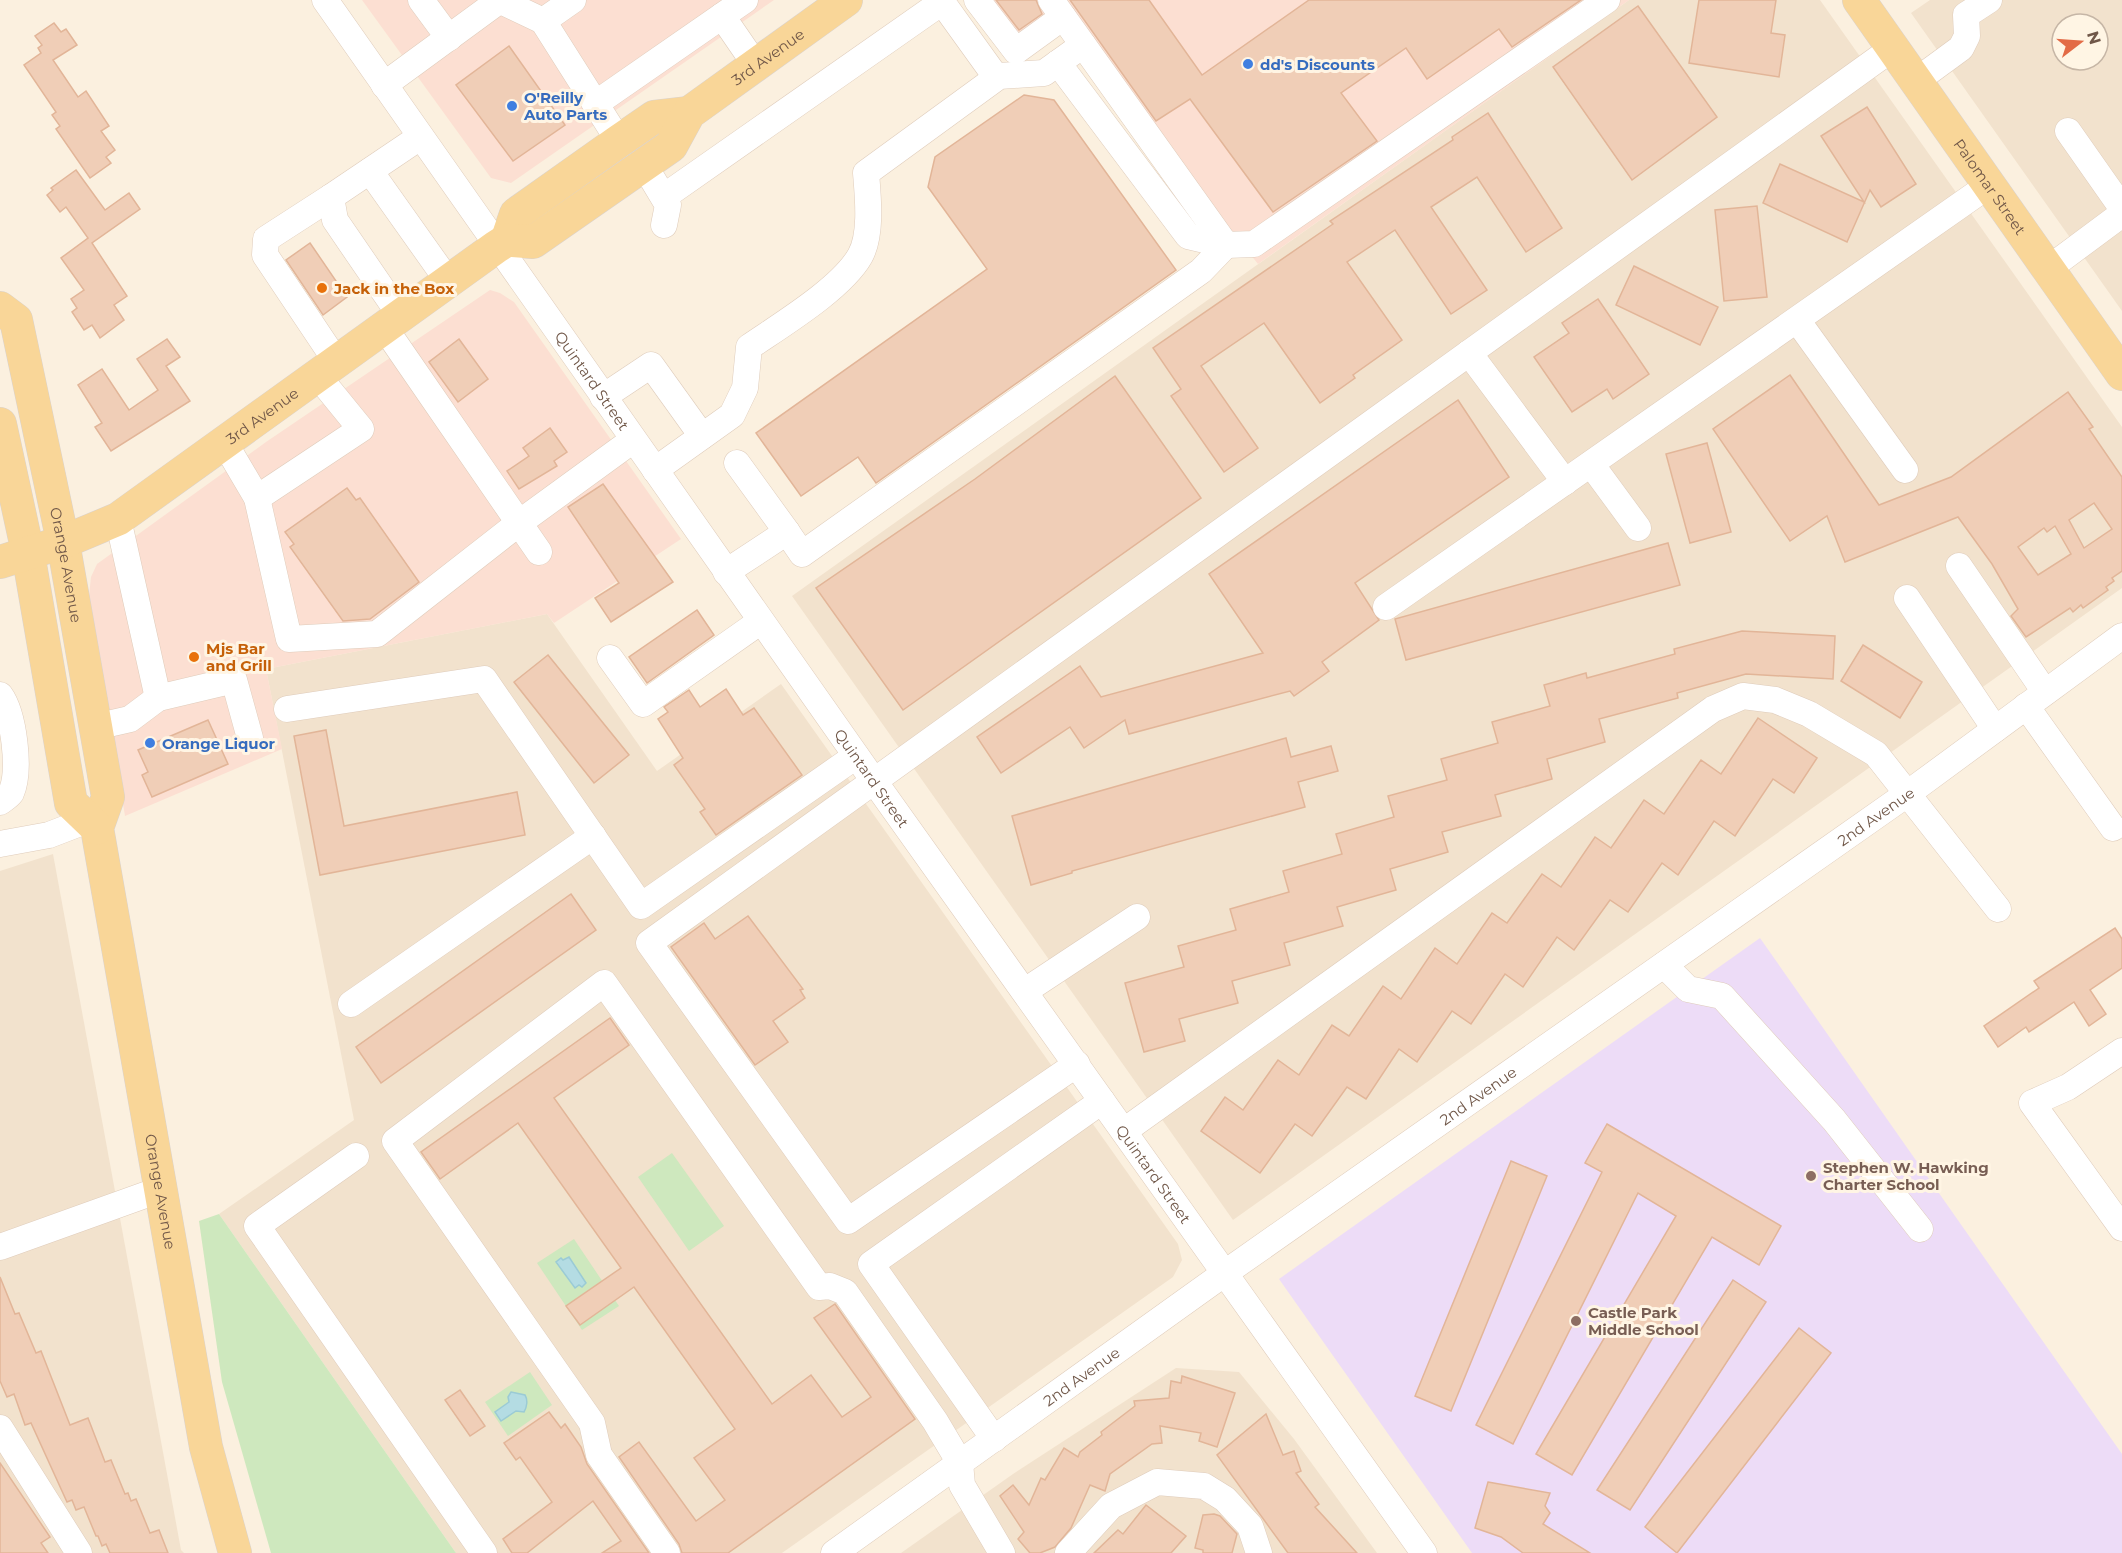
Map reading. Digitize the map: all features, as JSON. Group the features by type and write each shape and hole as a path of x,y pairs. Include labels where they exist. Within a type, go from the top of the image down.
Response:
{"main road":[{"name":"3rd Avenue","path":"14,558 63,542 118,519 501,243 533,242 671,146 689,113 846,0"},
{"name":"Palomar Street","path":"1859,0 2122,374"},
{"path":"501,243 516,214 619,141 654,117 689,113"},
{"name":"Orange Avenue","path":"0,308 16,320 63,542 108,797 93,824"},
{"name":"Orange Avenue","path":"0,424 14,558 71,803 93,824 206,1447 235,1553"}],"street":[{"name":"Quintard Street","path":"325,0 420,137 501,243 603,397 726,572 1424,1553"},
{"path":"421,0 449,39"},
{"path":"596,104 745,0"},
{"path":"977,0 1016,51 1057,9 1226,244"},
{"path":"1058,63 1188,236 1226,244 1254,244 1607,0"},
{"path":"1916,81 1961,48 1967,36 1966,15 1989,0"},
{"path":"384,85 501,1 557,7 596,104 619,141"},
{"path":"665,196 944,1 996,77"},
{"path":"722,16 755,64"},
{"path":"655,470 732,415 745,388 749,347 790,319 844,276 861,255 869,216 866,173 996,77 1044,73 1083,45"},
{"path":"1077,1064 848,1221 649,943 1893,48"},
{"path":"2068,131 2122,208"},
{"path":"256,498 361,429 265,255 266,238 420,137"},
{"path":"644,165 665,196 668,214 664,225"},
{"path":"370,171 448,281"},
{"path":"1386,608 1989,185"},
{"path":"331,197 335,220 392,321 519,524 539,552"},
{"path":"2048,268 2122,214"},
{"path":"737,463 802,554 1201,271 1226,244"},
{"path":"1797,320 1905,470"},
{"path":"1470,353 1565,482"},
{"path":"603,397 651,365 702,436"},
{"path":"224,442 256,498 289,639 377,634 519,524 633,440"},
{"path":"1591,464 1638,528"},
{"path":"118,519 158,698"},
{"path":"726,572 787,532"},
{"path":"1959,566 2113,828"},
{"path":"1907,598 1995,729"},
{"path":"610,658 643,704 765,627"},
{"path":"694,687 765,627"},
{"name":"2nd Avenue","path":"834,1553 1225,1273 1907,794 2122,636"},
{"path":"287,709 484,679 641,906 856,756"},
{"path":"95,726 130,719 158,698 234,680 250,738"},
{"path":"0,695 12,725 15,777 10,795 0,802"},
{"path":"1124,1131 1713,709 1743,696 1775,700 1809,714 1876,754 1998,909"},
{"path":"0,844 93,824"},
{"path":"351,1004 593,836"},
{"path":"1025,991 1137,916"},
{"path":"1664,965 1688,989 1722,996 1834,1120 1920,1229"},
{"path":"667,1553 599,1455 592,1423 395,1141 604,982 819,1287 830,1286 845,1292 935,1421 960,1463 962,1485 1002,1553"},
{"path":"2122,1051 2068,1087 2032,1103 2122,1228"},
{"path":"994,1439 871,1264 1102,1101"},
{"path":"356,1156 257,1226 484,1553"},
{"path":"0,1247 159,1190"},
{"path":"0,1428 79,1553"},
{"path":"1068,1553 1111,1506 1157,1482 1204,1486 1225,1499 1250,1526 1259,1553"}],"shaded area":[{"path":"362,0 774,0 511,183 491,178"},
{"path":"970,0 1629,0 1258,264 1196,186 1075,21 1013,61"},
{"path":"1629,0 1820,0 2122,427 2122,588 1233,1220 792,596"},
{"path":"1930,0 2122,0 2122,311 1911,13"},
{"path":"490,290 514,302 681,539 554,623 547,614 266,669 282,749 125,816 89,596 91,577 97,564 266,442"},
{"path":"547,614 657,771 781,684 1178,1244 1182,1260 1173,1277 782,1553 456,1553 219,1214 354,1120 266,669"},
{"path":"53,854 181,1550 184,1553 0,1553 0,871"},
{"name":"Castle Park Middle School","path":"1760,938 2122,1454 2122,1553 1472,1553 1279,1279"},
{"path":"1176,1368 1239,1372 1294,1439 1377,1553 901,1553 1013,1474"}],"green space":[{"path":"672,1153 724,1226 689,1251 638,1177"},
{"path":"219,1214 456,1553 271,1553 222,1382 199,1221"},
{"path":"574,1239 619,1306 582,1330 537,1263"},
{"path":"530,1372 552,1405 508,1436 485,1402"}],"water":[{"path":"569,1257 586,1283 582,1287 579,1285 575,1288 556,1262 561,1258 563,1260"},
{"path":"511,1392 525,1395 526,1408 524,1412 516,1411 501,1421 495,1412 509,1402 508,1397"}],"building":[{"path":"996,0 1036,0 1042,14 1019,30"},
{"path":"1070,0 1149,0 1202,75 1309,0 1581,0 1512,47 1499,29 1427,79 1406,48 1341,93 1377,141 1273,212 1190,99 1156,121"},
{"path":"1699,0 1776,0 1771,33 1785,35 1779,77 1689,63"},
{"path":"1638,6 1717,117 1632,180 1553,67"},
{"path":"54,23 61,32 66,29 77,45 53,60 78,97 86,91 109,126 101,131 115,150 106,157 111,163 90,178 56,129 60,126 52,115 56,112 24,65 41,53 38,48 42,45 35,36"},
{"name":"O'Reilly Auto Parts","path":"509,46 565,125 513,161 456,85"},
{"path":"1024,95 1054,100 1176,270 876,483 858,457 801,496 756,433 987,269 928,187 935,157"},
{"path":"1867,107 1916,184 1881,207 1870,190 1847,242 1763,203 1780,164 1864,202 1821,136"},
{"path":"1488,113 1562,228 1526,252 1477,177 1431,207 1487,290 1451,314 1395,230 1347,262 1402,340 1353,375 1355,378 1320,403 1264,323 1201,366 1258,448 1224,472 1171,396 1181,389 1153,348 1333,224 1330,221 1453,140 1452,137"},
{"path":"76,170 105,210 129,193 140,209 92,243 127,296 114,305 124,320 100,338 92,325 84,330 72,312 77,308 71,299 84,290 61,258 88,238 66,207 60,212 47,195 53,190 51,188"},
{"path":"1757,206 1767,297 1724,301 1715,210"},
{"path":"310,243 347,297 323,315 286,260"},
{"path":"1634,266 1718,307 1700,345 1616,305"},
{"path":"1598,299 1649,374 1613,399 1607,389 1572,412 1534,357 1569,333 1562,323"},
{"path":"167,339 180,357 166,366 190,401 111,451 95,427 102,423 78,385 102,369 129,410 158,390 137,359"},
{"path":"459,339 488,379 458,402 429,362"},
{"path":"1790,375 1879,505 1951,477 2068,392 2093,427 2089,429 2122,477 2122,571 2112,578 2114,581 2106,587 2108,590 2083,608 2081,605 2073,612 2070,608 2026,637 2011,616 2018,609 1992,564 1958,517 1845,562 1827,516 1790,541 1713,429","holes":["2094,503 2112,529 2084,548 2069,520","2055,526 2071,554 2038,575 2018,547 2044,528 2047,532"]},
{"path":"1115,376 1201,498 903,710 816,588 975,479"},
{"path":"1458,400 1509,477 1355,583 1379,620 1322,662 1329,671 1294,696 1290,691 1129,734 1125,720 1084,748 1070,727 1001,773 977,737 1080,666 1101,697 1263,653 1209,574"},
{"path":"550,428 567,452 554,461 557,466 519,489 507,471 529,456 523,448"},
{"path":"1707,443 1731,532 1690,543 1666,454"},
{"path":"603,484 673,582 611,622 595,598 619,583 568,507"},
{"path":"347,488 356,500 360,498 419,582 370,619 343,621 290,547 294,544 285,532"},
{"path":"1668,543 1680,585 1406,660 1395,619"},
{"path":"697,610 714,635 647,683 629,657"},
{"path":"1742,631 1835,636 1833,679 1746,674 1677,693 1678,698 1599,719 1605,742 1547,759 1552,779 1495,795 1501,816 1442,832 1448,852 1390,869 1396,890 1337,907 1343,926 1284,943 1290,965 1232,981 1238,1003 1179,1019 1185,1041 1144,1052 1125,983 1184,967 1178,946 1236,930 1230,909 1289,892 1283,871 1342,854 1336,834 1394,817 1388,796 1447,780 1441,759 1498,743 1492,722 1550,706 1544,685 1586,673 1587,678 1675,654 1674,649"},
{"path":"1863,645 1922,682 1900,718 1841,681"},
{"path":"548,655 629,755 594,783 514,682"},
{"path":"726,689 743,715 754,708 802,775 716,835 700,812 705,809 674,765 683,758 658,719 668,712 664,707 689,690 700,707"},
{"path":"1758,718 1817,758 1794,793 1773,779 1735,836 1714,821 1678,875 1662,863 1628,912 1610,900 1574,950 1557,937 1523,987 1505,974 1471,1024 1452,1011 1417,1062 1399,1049 1366,1099 1347,1087 1312,1136 1295,1124 1260,1173 1201,1131 1225,1097 1243,1110 1278,1060 1299,1075 1332,1025 1349,1036 1383,986 1401,999 1435,948 1457,964 1492,913 1507,923 1542,874 1561,887 1595,837 1611,848 1644,800 1664,814 1701,760 1721,774"},
{"path":"208,720 228,764 152,797 142,775 148,772 138,750"},
{"path":"326,730 344,826 517,792 525,835 320,875 294,736"},
{"path":"1286,738 1291,757 1331,746 1338,771 1298,782 1305,807 1072,871 1072,873 1031,885 1012,816"},
{"path":"571,894 596,930 381,1083 356,1047"},
{"path":"748,916 803,989 800,990 805,998 773,1021 788,1042 755,1065 671,947 704,923 715,939"},
{"path":"2115,928 2122,939 2122,968 2090,990 2106,1014 2089,1026 2074,1002 2029,1032 2026,1027 1998,1047 1984,1026 2039,988 2034,981"},
{"path":"610,1018 629,1045 554,1098 772,1404 811,1375 842,1417 871,1397 814,1318 835,1304 915,1419 728,1553 682,1553 679,1544 619,1457 639,1442 696,1521 725,1500 694,1458 735,1429 634,1287 580,1325 566,1306 621,1268 518,1123 440,1179 421,1152"},
{"path":"1607,1124 1781,1226 1759,1265 1712,1237 1572,1475 1536,1454 1676,1216 1638,1193 1513,1444 1476,1425 1602,1172 1585,1163"},
{"path":"1511,1161 1547,1176 1451,1411 1415,1396"},
{"path":"0,1277 15,1314 19,1313 36,1353 41,1351 70,1425 88,1418 105,1462 111,1460 125,1494 128,1493 131,1501 136,1499 150,1533 159,1530 168,1553 110,1553 106,1544 102,1546 96,1536 84,1507 76,1510 72,1500 67,1502 31,1423 25,1425 14,1394 7,1397 0,1381"},
{"path":"1733,1280 1766,1302 1630,1510 1597,1490"},
{"path":"1799,1328 1831,1353 1677,1553 1645,1527"},
{"path":"1182,1376 1235,1393 1217,1447 1199,1441 1201,1433 1160,1426 1162,1443 1152,1444 1110,1474 1105,1491 1090,1485 1071,1528 1055,1547 1040,1553 1030,1553 1018,1539 1024,1532 1000,1496 1013,1485 1029,1505 1041,1478 1045,1480 1064,1448 1078,1457 1080,1452 1102,1435 1101,1432 1135,1406 1134,1401 1169,1398 1171,1381 1181,1383"},
{"path":"460,1390 485,1426 470,1436 445,1400"},
{"path":"549,1412 561,1428 565,1424 581,1447 587,1464 649,1553 602,1553 621,1541 593,1501 527,1553 512,1553 503,1539 552,1502 520,1457 516,1460 504,1443"},
{"path":"1266,1414 1283,1455 1294,1451 1301,1471 1296,1473 1319,1504 1315,1507 1357,1553 1288,1553 1217,1455"},
{"path":"0,1463 50,1537 41,1543 48,1553 0,1553"},
{"path":"1488,1482 1550,1493 1545,1506 1550,1513 1543,1524 1590,1553 1523,1553 1501,1537 1475,1528"},
{"path":"1146,1505 1186,1536 1171,1553 1094,1553 1118,1530 1123,1534"},
{"path":"1203,1515 1220,1516 1237,1534 1232,1553 1203,1553 1203,1550 1195,1548"}],"place":[{"name":"dd's Discounts","path":"1248,64"},
{"name":"O'Reilly Auto Parts","path":"512,106"},
{"name":"Jack in the Box","path":"322,288"},
{"name":"Mjs Bar and Grill","path":"194,657"},
{"name":"Orange Liquor","path":"150,743"},
{"name":"Stephen W. Hawking Charter School","path":"1811,1176"},
{"name":"Castle Park Middle School","path":"1576,1321"}]}
